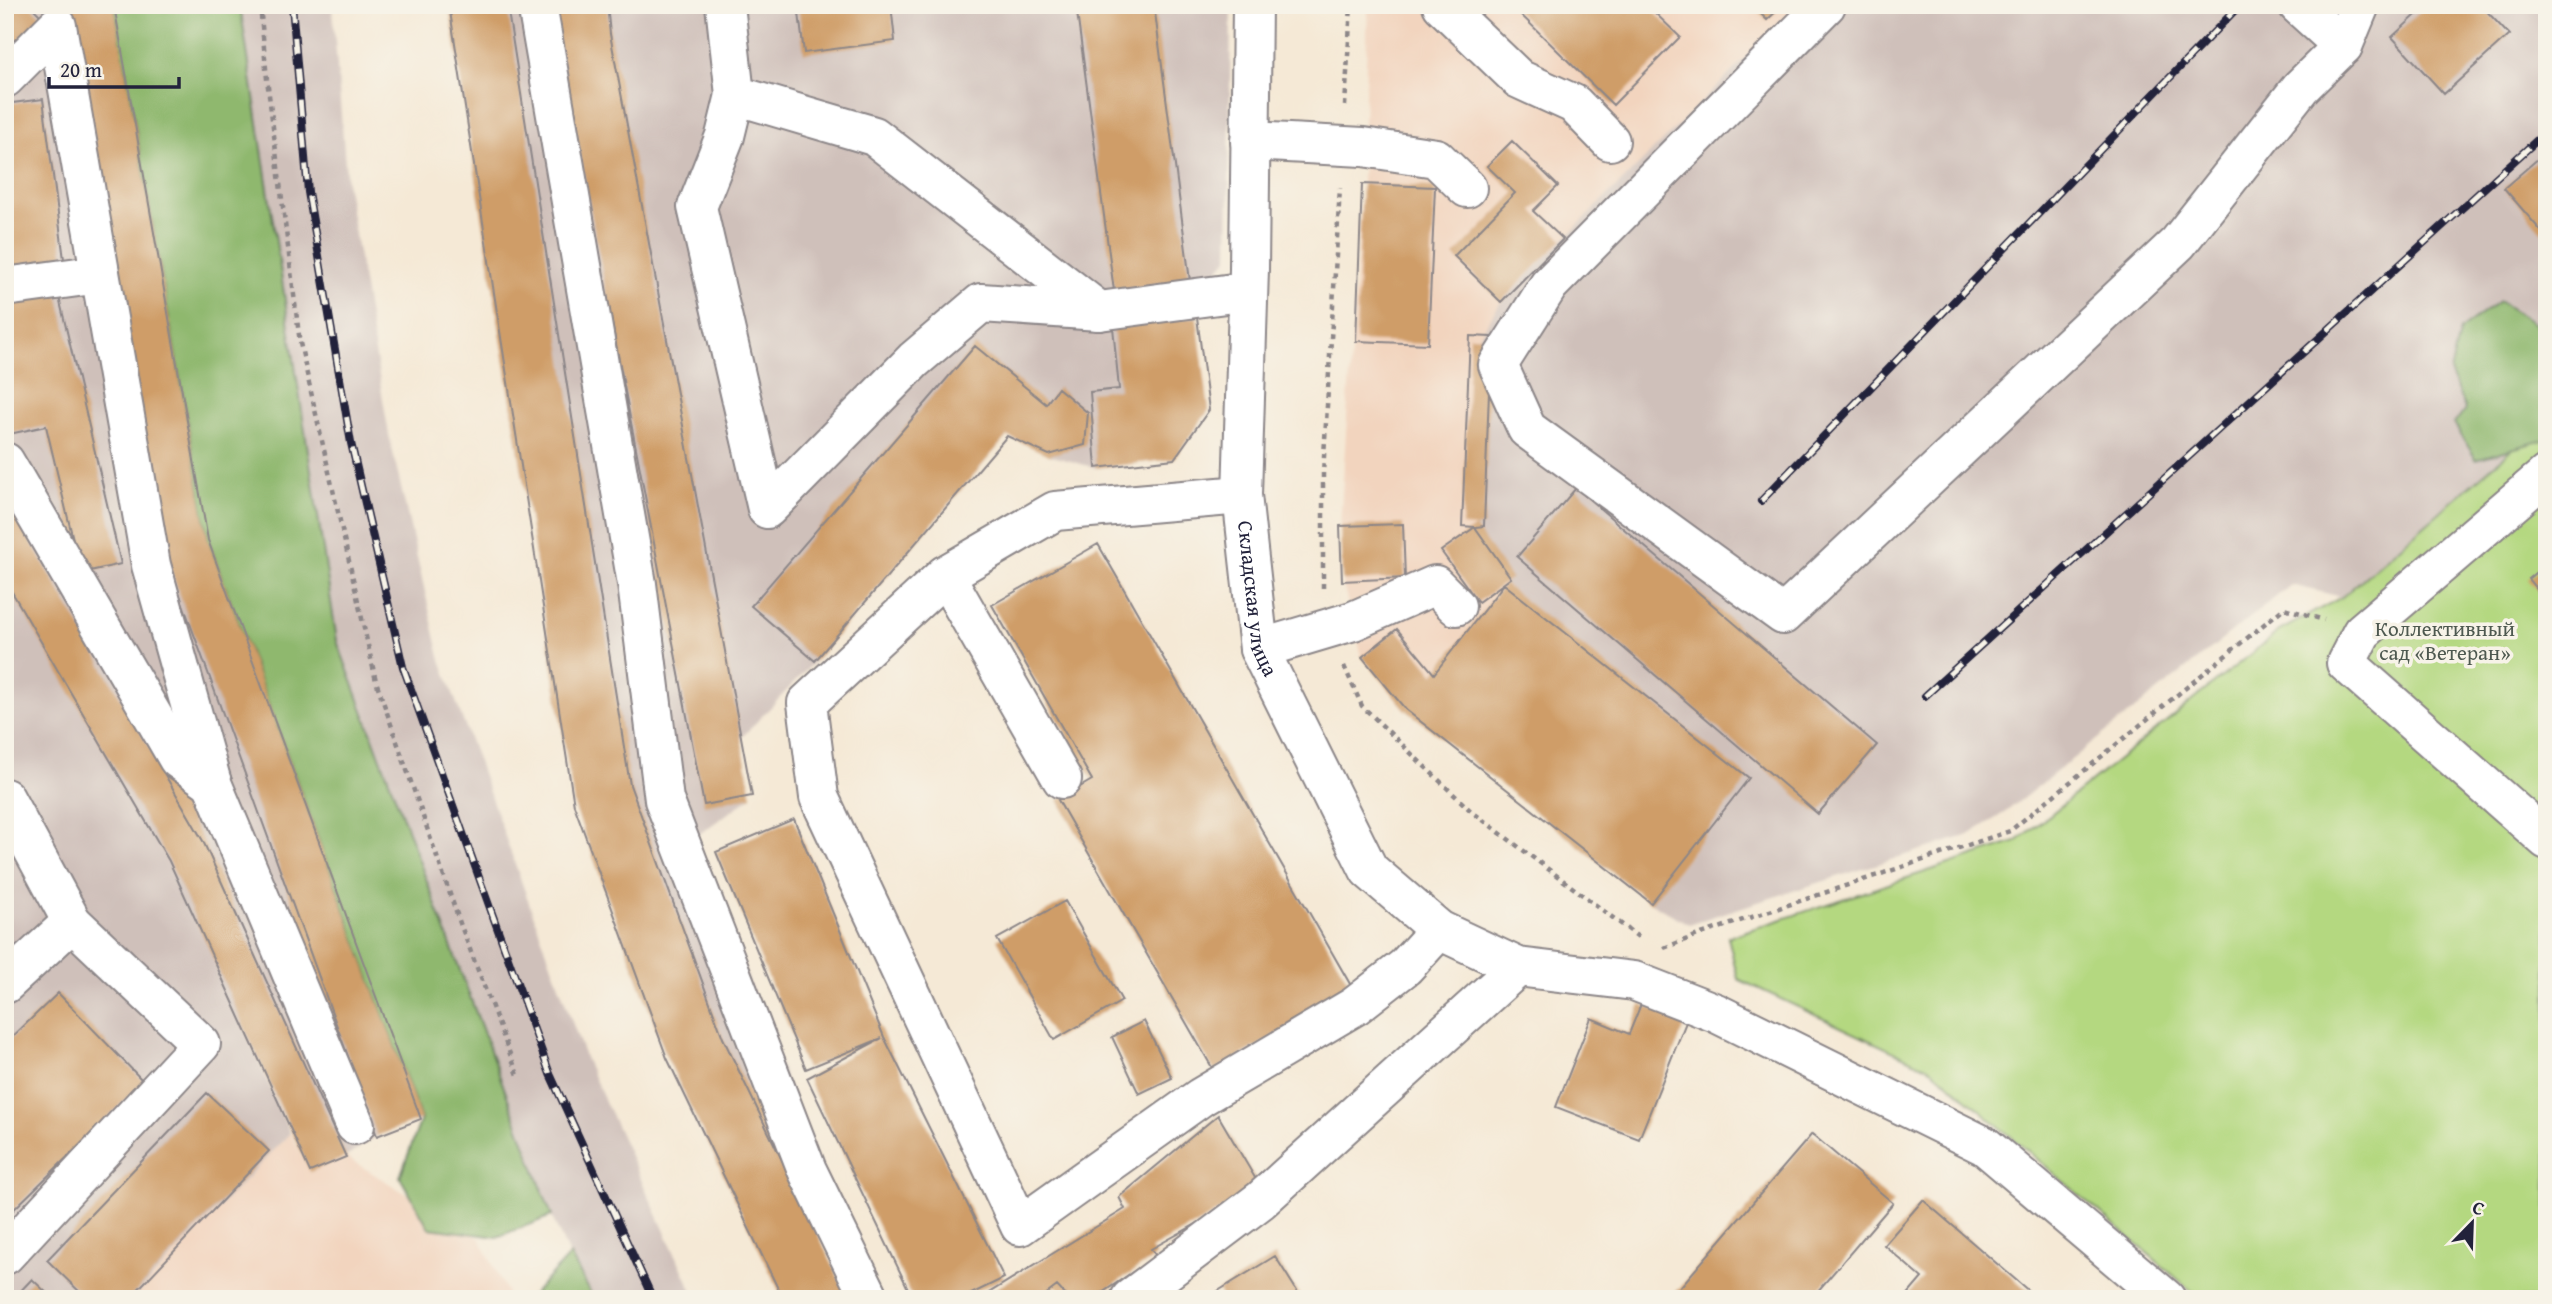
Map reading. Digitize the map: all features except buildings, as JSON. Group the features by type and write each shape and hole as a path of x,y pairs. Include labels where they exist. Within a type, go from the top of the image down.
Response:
{"street":[{"path":"537,5 637,584 664,800 807,1170 870,1299"},
{"path":"725,5 735,95 725,136 697,207 767,509 914,360 981,303 1100,311 1193,300 1248,290"},
{"name":"Складская улица","path":"1252,5 1242,495 1259,649 1369,870 1438,930 1518,967 1634,981 1716,1013 1985,1146 2166,1299"},
{"path":"1442,5 1519,79 1574,104 1611,141"},
{"path":"1826,5 1549,285 1498,365 1527,429 1783,615 2178,243 2301,87 2343,46 2360,5"},
{"path":"2298,5 2343,46"},
{"path":"5,78 57,26 150,565 212,783 355,1125"},
{"path":"735,95 874,136 1100,311"},
{"path":"1250,141 1363,147 1436,158 1467,188"},
{"path":"5,287 100,274"},
{"path":"5,462 178,760 212,783"},
{"path":"2547,474 2362,632 2346,663 2547,840"},
{"path":"1242,495 1055,511 945,575 807,703 819,797 1020,1226 1201,1097 1355,1006 1405,967 1438,930"},
{"path":"945,575 1062,779"},
{"path":"1259,649 1353,621 1435,585 1456,606"},
{"path":"5,798 72,922 201,1044 5,1255"},
{"path":"5,984 72,922"},
{"path":"1130,1299 1261,1200 1518,967"}],"path":[{"path":"260,5 300,343 376,681 461,926 518,1074"},
{"path":"1351,5 1323,473 1324,606 1328,628 1362,706 1471,811 1656,951"},
{"path":"1634,981 1656,951 2010,831 2284,608 2362,632"}],"shaded area":[{"path":"5,5 114,5 208,540 421,1119 377,1136 346,1157 310,1172 239,1017 290,1133 132,1299 5,1299"},
{"path":"233,5 332,5 347,187 389,435 440,657 586,1060 696,1299 589,1299 497,1096 347,684 294,453"},
{"path":"449,5 1231,5 1228,258 1214,274 1190,282 1209,410 1174,459 1096,468 1049,455 1007,436 815,661 741,738 752,796 695,837 818,1165 783,1299 667,1058 574,805"},
{"path":"1368,5 1798,5 1502,302 1479,336 1475,527 1504,584 1406,710 1362,657 1342,581 1340,526 1362,184"},
{"path":"1799,5 2547,5 2547,419 2342,597 2291,585 2007,811 1969,835 1689,924 1651,903 1749,778 1504,584 1475,527 1479,336 1501,302"},
{"path":"290,1133 310,1172 346,1157 480,1239 510,1299 132,1299"}],"green space":[{"path":"114,5 240,5 337,641 552,1216 497,1237 429,1228 400,1177 421,1119 208,540"},
{"path":"2499,301 2547,332 2547,439 2476,459 2454,424 2465,409 2450,372 2460,330"},
{"name":"Коллективный сад «Ветеран»","path":"2547,419 2547,1299 2201,1299 1933,1070 1738,979 1728,937 2016,842 2279,631 2342,597"},
{"path":"570,1255 594,1299 528,1299"}],"railway":[{"path":"292,5 308,192 351,443 403,667 550,1074 653,1299"},
{"path":"1761,501 2240,5"},
{"path":"1925,696 2547,131"}]}
